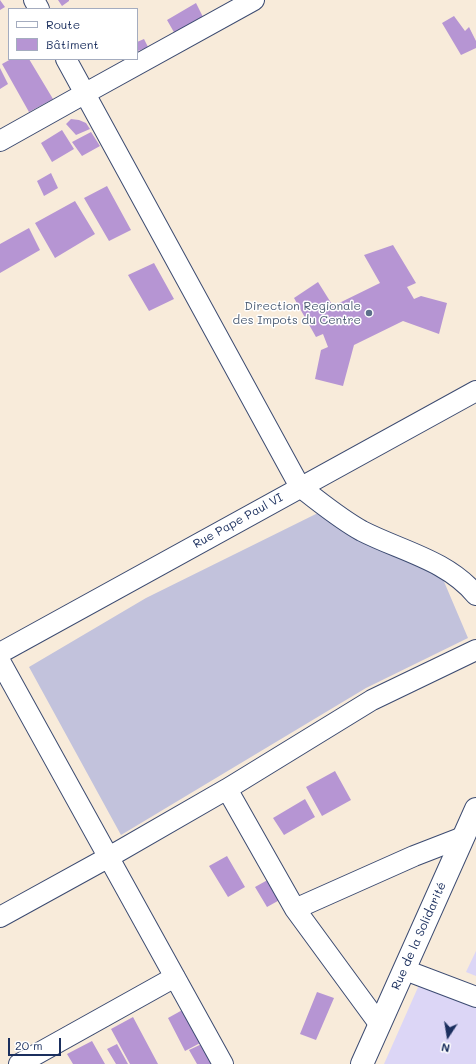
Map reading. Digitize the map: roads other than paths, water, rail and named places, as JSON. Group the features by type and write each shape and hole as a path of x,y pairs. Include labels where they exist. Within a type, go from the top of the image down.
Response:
{"street":[{"path":"0,141 254,0"},
{"path":"67,60 300,487 344,521 364,532 440,566 459,578 476,595"},
{"name":"Rue Pape Paul VI","path":"0,653 476,391"},
{"path":"0,917 109,857 227,789 372,700 476,650"},
{"path":"0,661 223,1064"},
{"path":"227,789 295,909 380,1025"},
{"name":"Rue de la Solidarité","path":"362,1064 476,809"},
{"path":"295,909 414,856 463,838"},
{"path":"405,970 476,997"},
{"path":"19,1064 175,977"}],"place":[{"name":"Direction Regionale des Impots du Centre","path":"369,313"}]}
